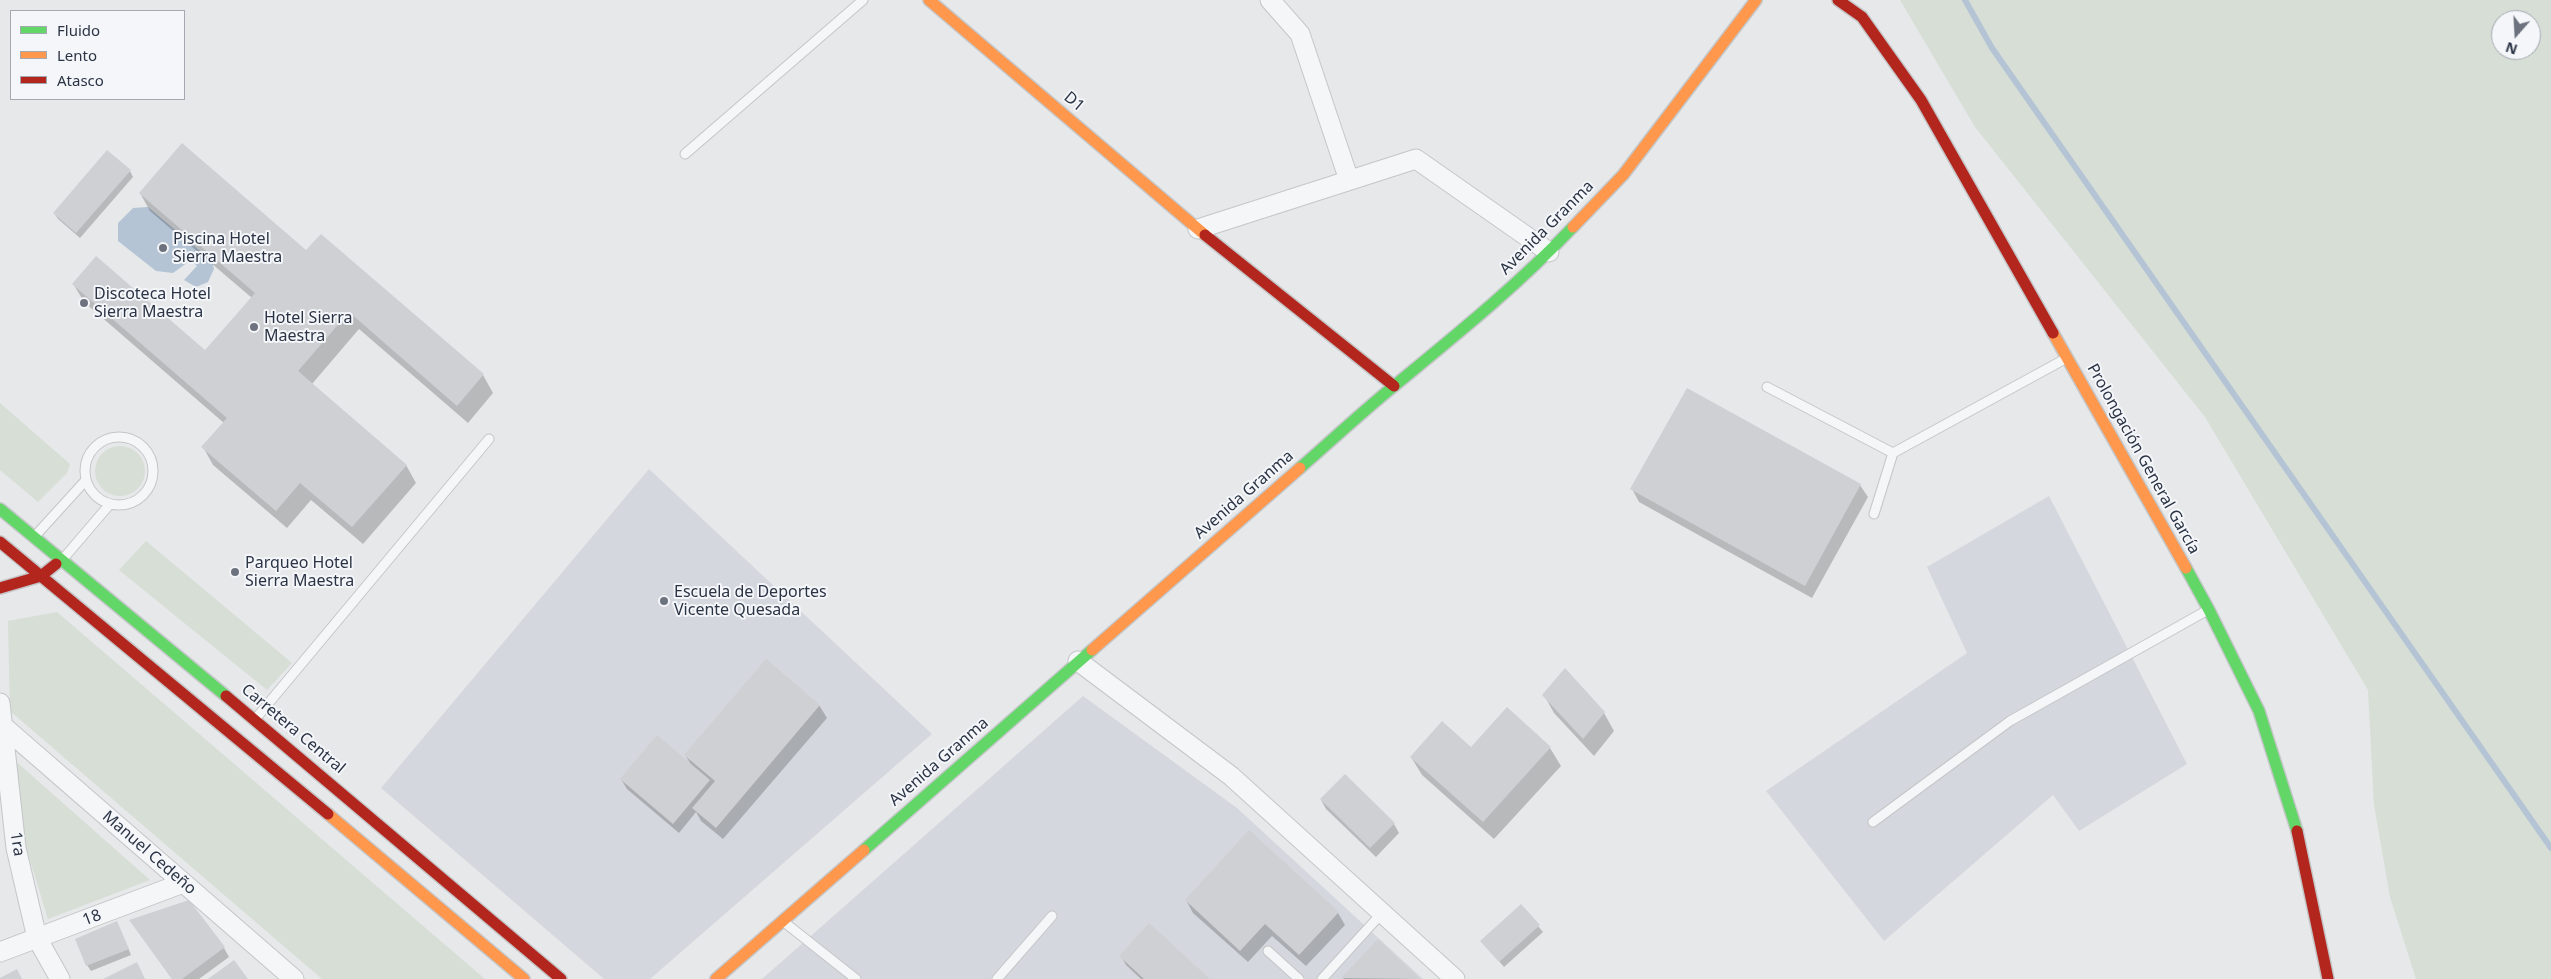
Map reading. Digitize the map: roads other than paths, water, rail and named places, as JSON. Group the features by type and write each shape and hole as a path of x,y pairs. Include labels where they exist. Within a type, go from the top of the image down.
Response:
{"main road":[{"name":"D1","path":"929,0 1198,230 1394,386"},
{"name":"Avenida Granma","path":"716,979 1394,386 1450,342 1549,252 1623,175 1756,0"},
{"name":"Prolongación General García","path":"1838,0 1862,17 1921,100 2209,610 2259,711 2268,738 2300,838 2328,979"},
{"name":"Carretera Central","path":"0,509 41,576 269,764 524,979"},
{"name":"Carretera Central","path":"0,542 24,546 61,561 255,719 561,979"},
{"path":"0,560 24,546"},
{"path":"0,588 41,576 61,561"}],"street":[{"path":"1270,0 1300,34 1349,180"},
{"path":"1198,230 1416,159 1549,252"},
{"path":"1078,661 1231,776 1455,979"},
{"name":"1ra","path":"0,703 16,848 37,938 60,979"},
{"name":"Manuel Cedeño","path":"4,727 294,979"},
{"name":"18","path":"0,952 183,882"}],"lane":[{"path":"685,154 863,0"},
{"path":"1874,514 1893,453 2068,358"},
{"path":"1767,387 1893,453"},
{"path":"123,436 135,440 144,447 151,457 154,468 153,480 148,491 139,499 129,504 110,504 93,493 86,480 87,458 100,442 112,437 123,436"},
{"path":"255,719 489,439"},
{"path":"24,546 86,480"},
{"path":"61,561 110,504"},
{"path":"1873,822 2010,721 2209,610"},
{"path":"1322,979 1382,913"},
{"path":"997,979 1052,916"},
{"path":"782,921 856,979"},
{"path":"1268,951 1299,979"}],"water":[{"name":"Piscina Hotel Sierra Maestra","path":"148,207 212,261 214,269 208,282 196,287 184,280 197,266 191,260 173,273 156,271 118,241 118,223 133,208"}],"waterway":[{"path":"1965,0 1992,48 2551,848"}],"place":[{"name":"Piscina Hotel Sierra Maestra","path":"163,248"},
{"name":"Discoteca Hotel Sierra Maestra","path":"84,303"},
{"name":"Hotel Sierra Maestra","path":"254,327"},
{"name":"Parqueo Hotel Sierra Maestra","path":"235,572"},
{"name":"Escuela de Deportes Vicente Quesada","path":"664,601"}]}
